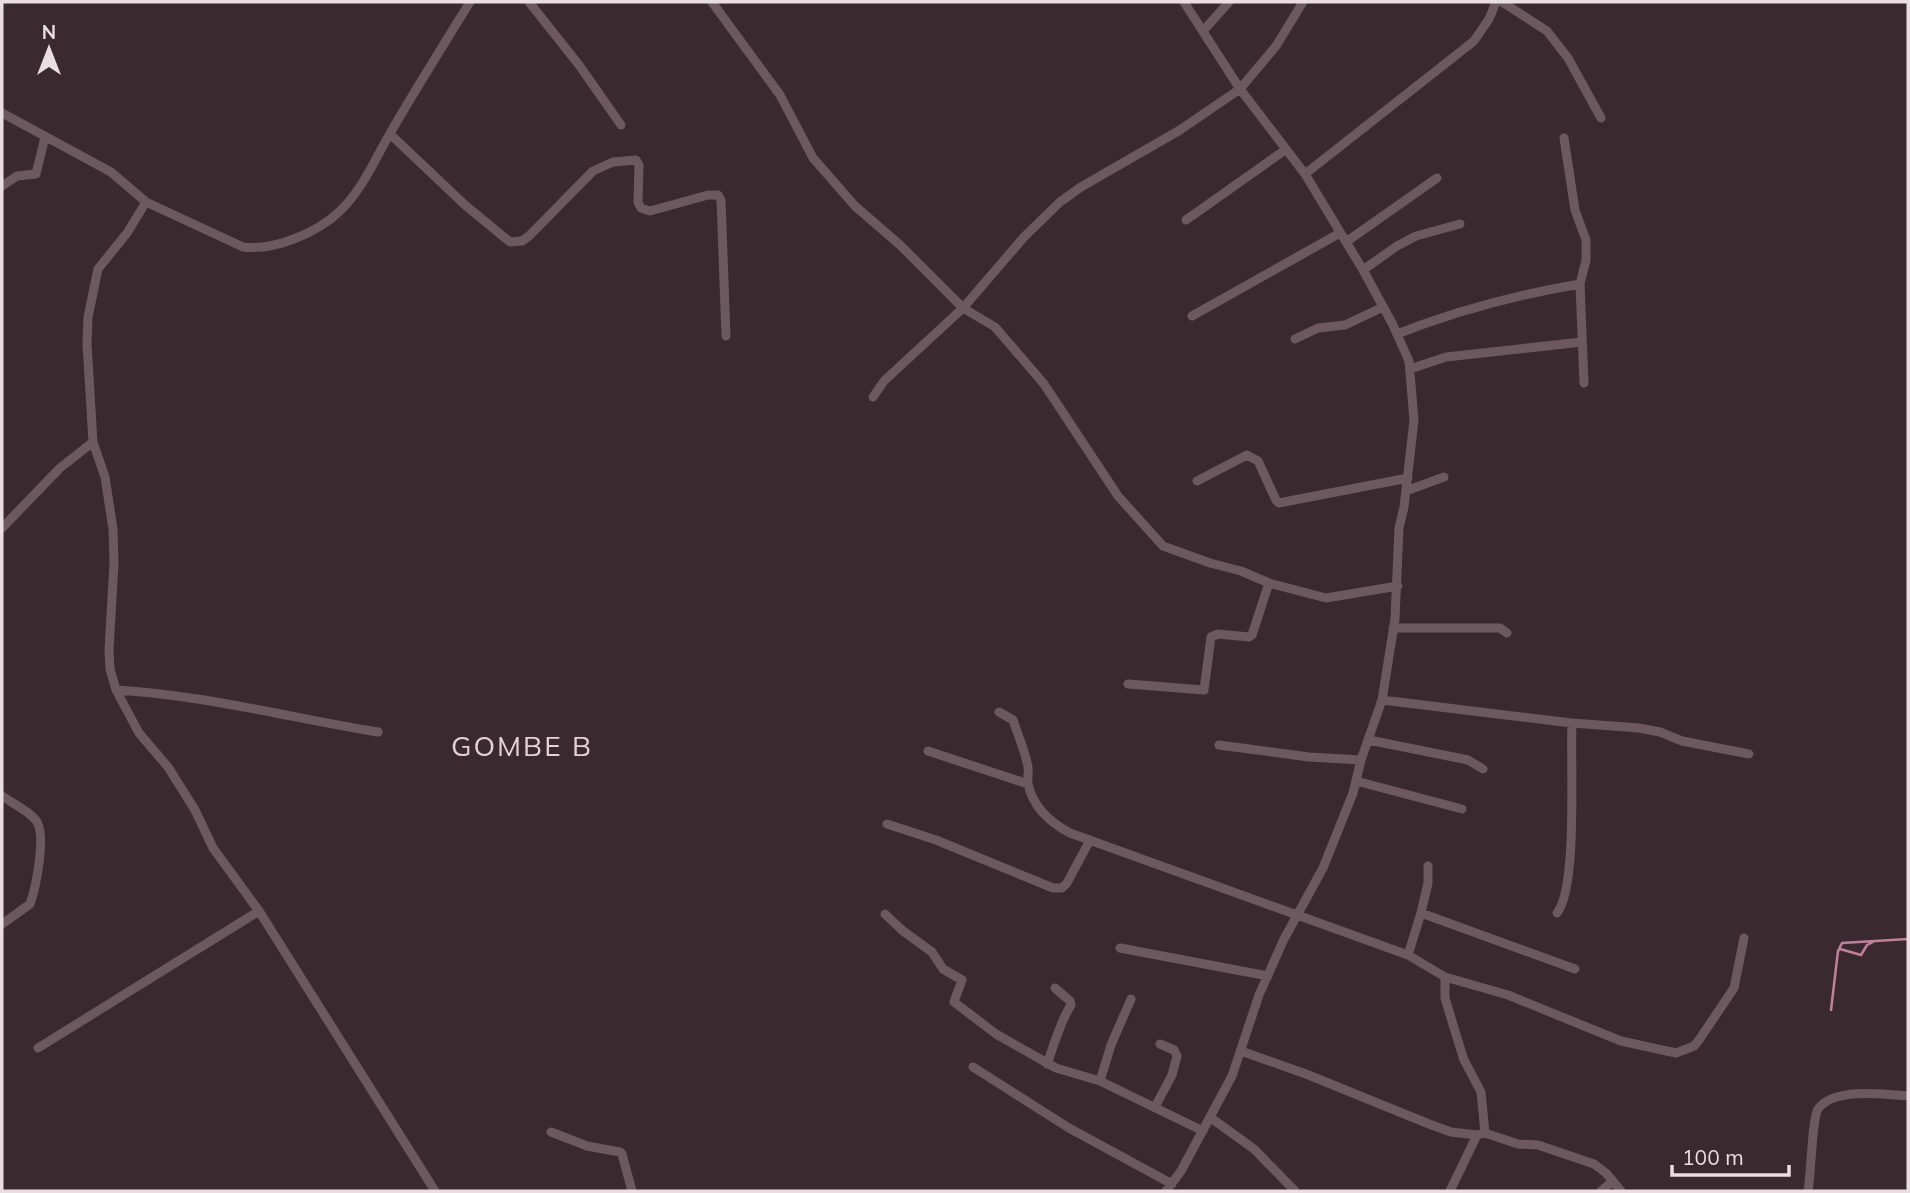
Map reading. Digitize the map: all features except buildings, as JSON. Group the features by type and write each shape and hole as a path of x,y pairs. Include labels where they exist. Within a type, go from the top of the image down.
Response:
{"street":[{"path":"2,113 111,172 146,202 243,247 273,247 323,225 356,193 470,2"},
{"path":"529,2 579,65 621,125"},
{"path":"712,2 780,95 813,158 855,206 900,245 963,308 995,327 1044,384 1118,496 1163,546 1241,571 1269,583 1326,598 1398,586"},
{"path":"972,1067 1169,1187 1211,1118 1232,1076 1245,1031 1268,976 1297,914 1323,868 1356,781 1382,700 1398,586 1399,528 1414,420 1410,369 1384,307 1305,174 1240,89 1184,2"},
{"path":"1203,31 1229,2"},
{"path":"873,397 884,381 963,308 1024,237 1060,202 1180,130 1240,89 1276,46 1303,2"},
{"path":"1305,174 1474,41 1489,19 1496,2"},
{"path":"1502,2 1547,31 1568,58 1601,118"},
{"path":"390,134 465,205 510,242 522,241 593,171 612,162 636,160 639,165 638,202 641,208 650,211 708,195 718,195 721,200 726,336"},
{"path":"2,186 17,176 36,174 45,136"},
{"path":"1564,138 1575,209 1586,240 1587,260 1580,284 1584,383"},
{"path":"1186,220 1285,150"},
{"path":"1192,316 1343,237 1437,178"},
{"path":"146,202 127,233 98,269 88,317 93,442 105,477 113,529 114,563 108,650 116,690 139,733 168,767 213,848 259,911 435,1191"},
{"path":"1363,270 1396,246 1416,236 1460,225"},
{"path":"1397,334 1448,314 1500,299 1580,284"},
{"path":"1296,339 1318,328 1345,325 1384,307"},
{"path":"1410,369 1446,356 1582,342"},
{"path":"2,528 60,468 93,442"},
{"path":"1197,481 1247,455 1258,461 1279,503 1408,478"},
{"path":"1406,491 1444,477"},
{"path":"1128,684 1201,692 1204,690 1211,637 1218,634 1252,635 1269,583"},
{"path":"1393,628 1500,628 1507,633"},
{"path":"116,690 167,693 379,732"},
{"path":"1382,700 1572,723 1639,728 1660,732 1682,741 1749,754"},
{"path":"999,712 1013,720 1029,769 1028,784 1037,804 1047,819 1070,833 1408,955 1445,977 1508,995 1621,1041 1676,1053 1694,1046 1734,988 1744,939"},
{"path":"1557,913 1566,892 1570,863 1572,723"},
{"path":"1369,740 1468,760 1483,769"},
{"path":"1219,745 1309,757 1361,760"},
{"path":"928,751 1028,784"},
{"path":"1356,781 1462,810"},
{"path":"2,796 36,820 40,830 40,858 30,904 2,923"},
{"path":"887,824 936,840 1053,888 1062,888 1068,883 1090,840"},
{"path":"1408,955 1421,913 1429,866"},
{"path":"38,1048 259,911"},
{"path":"1421,913 1575,968"},
{"path":"885,914 932,952 943,970 962,980 954,1002 996,1034 1047,1064 1100,1081 1203,1130"},
{"path":"1120,948 1268,976"},
{"path":"1445,977 1445,998 1464,1060 1481,1092 1481,1134 1450,1191"},
{"path":"1047,1064 1056,1042 1056,1033 1071,1005 1055,988"},
{"path":"1100,1081 1111,1045 1131,999"},
{"path":"1155,1108 1172,1075 1177,1056 1174,1050 1160,1044"},
{"path":"1241,1051 1451,1132 1481,1134 1518,1144 1538,1145 1594,1164 1606,1173 1621,1191"},
{"path":"1808,1191 1814,1122 1818,1109 1828,1101 1855,1093 1908,1096"},
{"path":"1211,1118 1254,1149 1295,1191"},
{"path":"551,1132 587,1146 620,1152 632,1191"},
{"path":"1601,1191 1612,1182"}],"waterway":[{"path":"1838,951 1842,943 1908,939"},
{"path":"1831,1010 1838,951 1840,949 1861,955 1867,945 1875,941"}],"district":[{"name":"GOMBE B","path":"522,746"}]}
